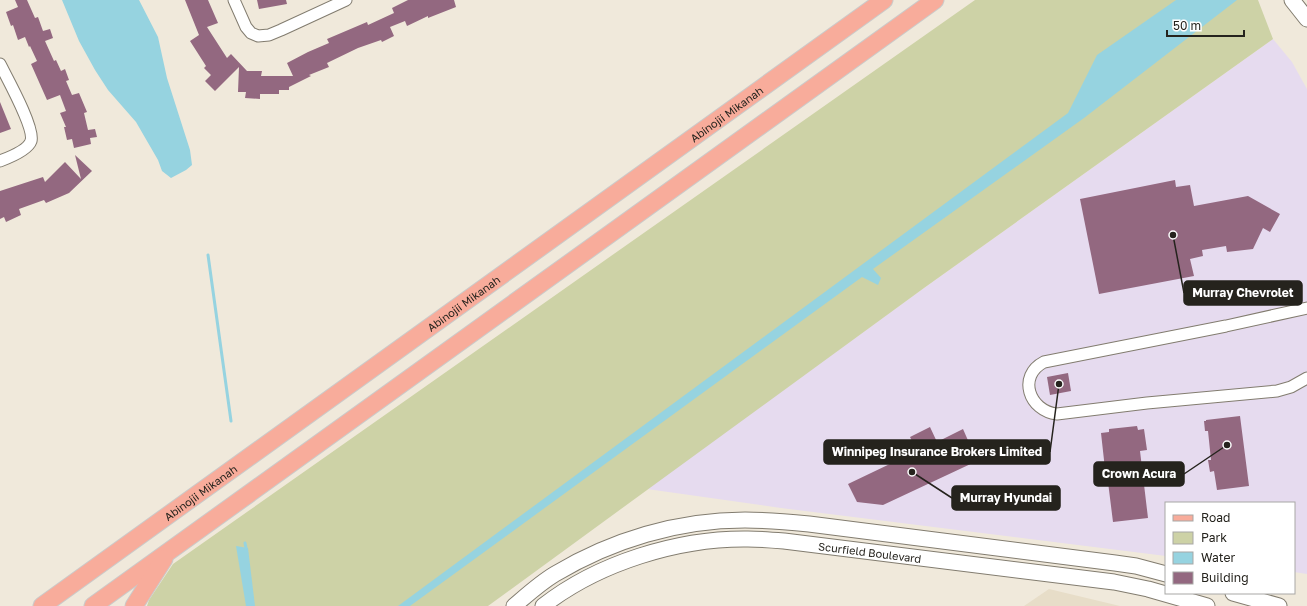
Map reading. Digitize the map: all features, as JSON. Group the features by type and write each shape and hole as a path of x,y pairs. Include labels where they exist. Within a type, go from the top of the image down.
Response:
{"main road":[{"name":"Abinojii Mikanah","path":"42,606 884,0"},
{"path":"92,606 935,0"},
{"path":"134,606 168,552"}],"street":[{"path":"234,0 246,27 251,33 258,36 281,30 346,0"},
{"path":"1292,0 1307,19"},
{"path":"0,64 26,118 31,136 31,141 28,145 13,155 0,161"},
{"path":"1307,308 1226,326 1044,362 1030,374 1029,387 1031,396 1041,409 1057,414 1277,391 1291,387 1307,378"},
{"name":"Scurfield Boulevard","path":"514,606 554,575 625,540 690,524 744,520 772,520 809,524 1115,563 1136,566 1165,574"},
{"name":"Scurfield Boulevard","path":"543,606 553,598 598,573 648,554 671,547 695,543 747,539 784,541 1114,582 1165,594"},
{"name":"Scurfield Boulevard","path":"1165,594 1207,606"},
{"path":"1237,594 1279,606"}],"shaded area":[{"path":"1273,39 1292,62 1307,89 1307,574 1295,572 1295,502 1165,502 1165,556 781,508 647,489 924,288"},
{"path":"1049,589 1120,606 1024,606"}],"green space":[{"path":"975,0 1258,0 1273,39 924,288 488,606 147,606 149,600 173,564"}],"water":[{"path":"62,0 139,0 158,37 167,78 190,150 192,165 186,170 171,178 162,171 158,160 136,122 108,90 95,70 79,41"},
{"path":"1176,0 1237,0 1084,118 873,269 881,278 878,285 862,277 410,606 398,606 1068,113 1097,55"},
{"path":"236,546 248,548 255,606 246,606"}],"building":[{"path":"15,0 27,0 35,18 38,17 43,31 50,29 53,38 45,41 54,61 56,60 61,71 65,69 69,80 66,81 72,95 79,93 87,112 84,113 88,130 95,129 97,137 90,138 91,144 74,148 72,139 67,140 64,127 66,127 60,113 66,111 60,95 47,100 31,64 37,61 30,46 29,47 25,37 18,40 13,25 11,26 6,12 18,7"},
{"path":"185,0 208,0 218,23 207,27 227,58 231,54 247,71 262,71 261,76 293,76 287,63 329,43 327,39 367,22 368,25 394,13 392,8 408,0 454,0 456,7 428,18 428,16 407,26 405,21 390,27 394,36 382,42 381,40 358,48 327,63 329,67 309,75 311,76 289,87 289,90 279,90 279,94 260,94 260,99 245,98 246,92 238,92 239,67 215,91 205,81 211,75 204,68 206,66 190,41 199,35"},
{"path":"257,0 286,0 287,4 259,9"},
{"path":"0,102 11,129 0,133"},
{"path":"75,155 92,171 69,193 46,203 44,200 19,209 21,215 6,222 4,217 0,219 0,191 43,177 45,182 65,162 81,179"},
{"path":"1175,180 1176,187 1190,185 1194,206 1248,196 1280,214 1270,232 1263,228 1253,249 1227,252 1226,246 1202,250 1203,256 1190,259 1194,276 1099,294 1080,199"},
{"path":"1068,373 1071,391 1050,395 1047,377"},
{"path":"1240,416 1249,486 1217,490 1214,471 1210,472 1208,460 1211,460 1208,431 1205,431 1204,421"},
{"path":"1137,426 1138,430 1144,429 1147,450 1140,451 1148,518 1113,522 1108,482 1103,483 1102,469 1105,469 1101,433 1109,432 1109,429"},
{"path":"930,427 937,442 963,429 977,461 883,505 857,502 848,484 917,451 910,437"}],"waterway":[{"path":"208,255 231,421"},
{"path":"245,543 246,548"}],"place":[{"name":"Murray Chevrolet","path":"1173,235"},
{"name":"Winnipeg Insurance Brokers Limited","path":"1059,384"},
{"name":"Crown Acura","path":"1227,445"},
{"name":"Murray Hyundai","path":"912,472"}]}
